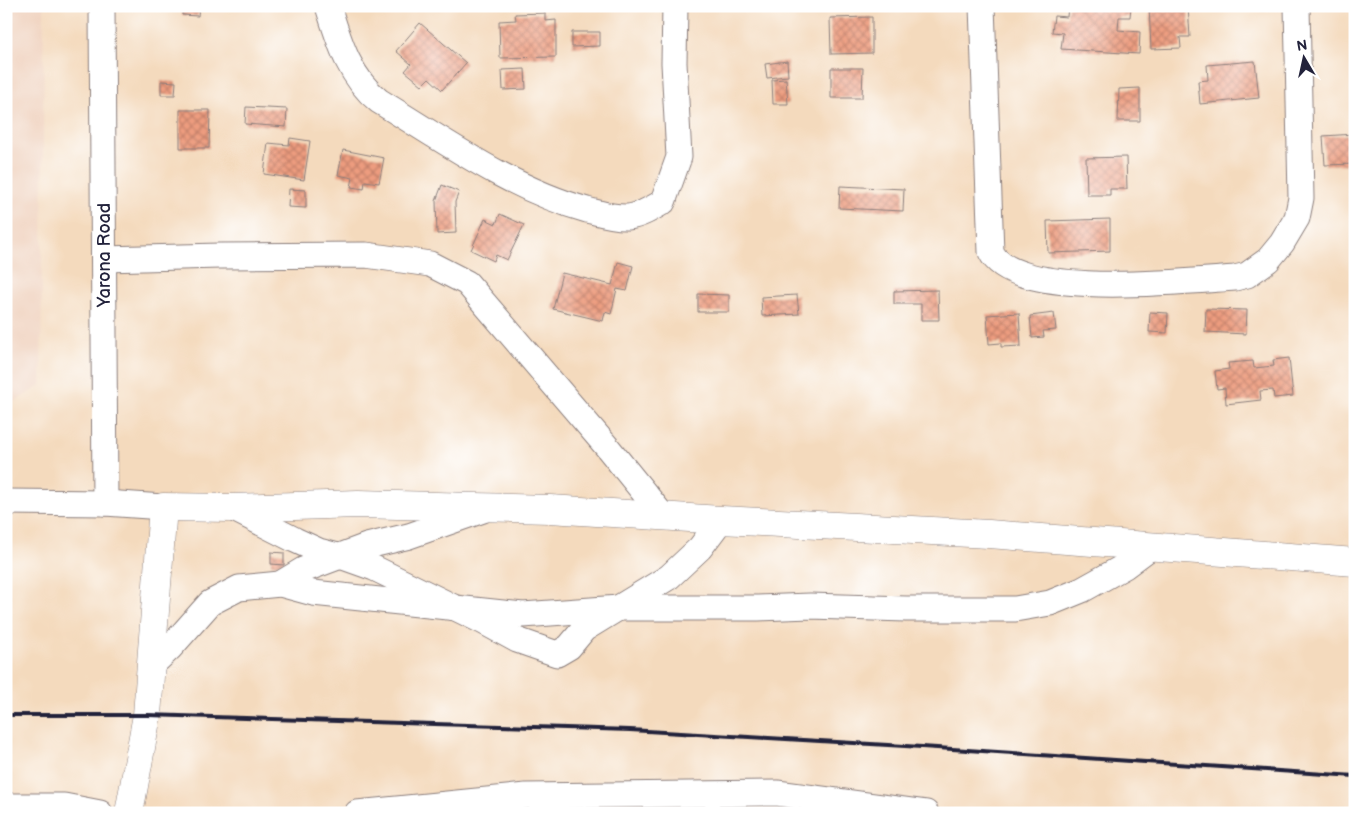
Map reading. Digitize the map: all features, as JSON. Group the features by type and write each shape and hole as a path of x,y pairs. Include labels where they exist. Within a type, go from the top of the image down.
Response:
{"street":[{"name":"Yarona Road","path":"102,6 105,504"},
{"path":"328,6 341,49 349,65 367,92 379,101 496,172 572,206 602,214 628,217 649,210 663,202 678,157 674,63 675,6"},
{"path":"982,6 991,252 995,260 1013,271 1048,280 1108,285 1234,278 1247,275 1268,260 1282,243 1297,218 1301,198 1297,6"},
{"path":"104,260 220,256 366,255 430,264 467,283 608,448 663,516"},
{"path":"6,502 232,508 358,504 550,509 989,534 1355,562"},
{"path":"129,813 147,715 163,507"},
{"path":"232,508 318,551 342,556 374,568 517,640 557,654 569,647 584,629 669,577 700,548 721,520"},
{"path":"280,584 303,570 368,546 409,536 491,508"},
{"path":"151,666 170,648 210,603 239,588 280,584 313,593 524,615 619,608 818,606 906,609 1015,609 1050,603 1082,590 1125,566 1152,546"},
{"path":"357,813 526,796 777,793 926,813"},
{"path":"6,806 100,813"}],"shaded area":[{"path":"6,6 44,6 41,385 6,407"}],"building":[{"path":"183,6 199,6 198,16 182,15"},
{"path":"1068,6 1131,6 1130,17 1119,17 1118,30 1140,32 1139,54 1061,49 1063,33 1052,32 1054,16 1067,17"},
{"path":"1149,6 1188,6 1190,37 1180,37 1181,48 1151,49"},
{"path":"545,13 545,21 556,20 556,57 500,58 499,21 516,20 515,14"},
{"path":"872,17 872,53 831,54 830,18"},
{"path":"420,23 466,63 442,90 429,78 422,85 405,71 411,64 396,51"},
{"path":"572,32 600,32 600,46 572,47"},
{"path":"787,61 788,76 767,78 765,64"},
{"path":"1255,61 1259,98 1200,104 1198,81 1208,80 1207,65"},
{"path":"831,68 863,68 862,98 831,98"},
{"path":"525,69 526,89 503,90 502,70"},
{"path":"786,79 788,104 773,104 772,80"},
{"path":"161,81 176,82 175,95 161,95"},
{"path":"1140,88 1140,121 1118,121 1119,89"},
{"path":"246,107 287,109 286,127 245,124"},
{"path":"180,110 210,110 209,148 180,148"},
{"path":"1355,134 1355,164 1325,165 1323,136"},
{"path":"290,138 310,141 304,180 264,174 268,143 289,145"},
{"path":"343,150 384,158 379,183 365,181 364,189 351,187 353,178 338,175"},
{"path":"1126,157 1127,189 1110,189 1110,195 1087,195 1086,158"},
{"path":"442,185 459,192 455,202 456,233 437,234 436,201"},
{"path":"840,186 904,189 903,211 839,208"},
{"path":"289,189 306,190 306,208 288,207"},
{"path":"500,214 524,225 507,260 496,255 494,261 471,250 485,219 496,224"},
{"path":"1110,219 1110,251 1048,253 1047,221"},
{"path":"618,262 633,266 627,291 617,289 611,314 605,312 603,321 553,309 562,273 612,285"},
{"path":"938,290 939,320 921,320 921,304 894,304 894,291"},
{"path":"698,294 729,295 729,312 698,312"},
{"path":"797,295 799,314 762,316 761,297"},
{"path":"1206,309 1247,310 1246,334 1205,332"},
{"path":"1150,312 1168,313 1167,333 1149,332"},
{"path":"1019,313 1021,346 1001,347 1001,343 989,344 987,315"},
{"path":"1054,313 1056,330 1043,331 1044,337 1032,338 1030,316"},
{"path":"1289,358 1293,396 1274,398 1273,390 1260,391 1261,400 1226,404 1225,388 1217,389 1215,371 1229,369 1228,363 1253,361 1254,368 1274,366 1273,360"},
{"path":"271,552 284,553 284,565 271,564"}],"railway":[{"path":"6,715 147,715 630,730 922,747 1355,776"}]}
